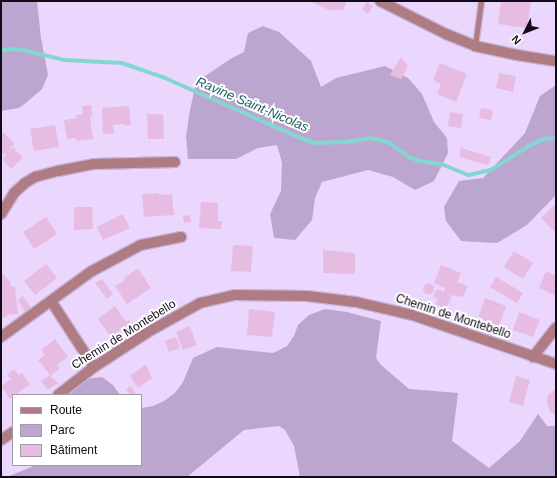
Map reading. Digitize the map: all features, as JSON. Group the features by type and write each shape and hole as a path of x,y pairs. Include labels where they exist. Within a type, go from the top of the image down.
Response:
{"street":[{"path":"380,1 475,46 517,55 556,61"},
{"path":"1,214 14,193 34,177 58,170 94,164 175,162"},
{"path":"1,337 92,271 141,245 181,237"},
{"name":"Chemin de Montebello","path":"59,394 94,367 148,332 200,303 243,295 307,296 356,302 412,315 556,364"},
{"path":"51,301 94,367"},
{"path":"533,357 556,328"},
{"path":"1,440 12,433"}],"lane":[{"path":"475,46 481,1"}],"green space":[{"path":"1,1 37,1 41,38 48,75 42,89 27,102 19,108 1,111"},
{"path":"263,26 279,32 311,61 321,87 336,78 385,66 408,78 422,94 434,122 447,138 448,153 434,181 415,190 393,177 368,170 322,182 315,198 312,220 295,240 274,238 270,214 281,191 282,163 277,145 258,148 236,159 188,159 186,137 196,82 232,58 244,52 248,33"},
{"path":"556,85 556,195 527,225 497,243 461,241 446,221 444,207 459,181 483,178 525,133 540,96"},
{"path":"325,309 347,312 381,321 376,358 381,365 409,389 458,393 452,441 489,468 520,441 538,414 547,426 556,426 556,477 300,477 294,446 285,430 279,426 244,430 187,477 7,477 34,466 142,466 142,408 153,406 164,401 175,393 183,382 193,358 217,347 273,353 287,346 294,336 298,325 309,315"},
{"path":"102,377 113,385 119,394 67,394 85,379"}],"building":[{"path":"309,1 347,1 343,10 329,10"},
{"path":"501,1 531,1 527,28 498,24"},
{"path":"367,2 373,6 368,14 362,10"},
{"path":"401,57 408,66 401,79 390,75"},
{"path":"440,63 467,74 456,102 437,94 441,84 433,80"},
{"path":"499,73 516,76 513,92 496,88"},
{"path":"91,105 93,116 90,117 93,139 77,141 76,138 67,139 64,120 77,118 76,115 83,114 82,106"},
{"path":"129,106 131,124 128,126 122,124 113,125 114,134 103,134 102,108"},
{"path":"481,108 493,110 491,120 479,118"},
{"path":"450,112 463,114 461,128 448,126"},
{"path":"147,114 163,114 164,139 148,139"},
{"path":"55,125 59,147 34,151 30,129"},
{"path":"3,132 15,144 10,148 11,150 13,147 23,158 11,169 2,159 6,155 5,153 1,155 1,134"},
{"path":"461,148 491,157 488,165 459,157"},
{"path":"159,193 159,195 172,194 174,215 144,217 142,194"},
{"path":"201,202 218,203 218,221 222,221 221,229 199,228"},
{"path":"554,205 556,207 556,233 541,218"},
{"path":"74,207 92,207 93,229 74,230"},
{"path":"123,214 130,228 103,240 97,227"},
{"path":"190,215 191,222 184,223 183,216"},
{"path":"46,217 57,234 34,249 23,232"},
{"path":"233,245 253,246 251,272 231,271"},
{"path":"323,250 355,253 355,274 323,273"},
{"path":"514,251 533,263 523,279 504,267"},
{"path":"46,264 57,278 35,295 24,281"},
{"path":"441,265 461,273 457,282 468,286 463,297 452,295 446,309 435,304 438,299 433,297 437,289 444,292 445,288 434,283"},
{"path":"138,268 151,288 127,304 115,286 125,280 124,278"},
{"path":"546,271 556,276 556,296 539,288"},
{"path":"1,273 10,281 11,287 15,287 18,314 7,315 7,317 1,318"},
{"path":"496,277 523,293 517,303 490,287"},
{"path":"102,279 113,294 107,299 95,283"},
{"path":"427,283 433,285 434,291 430,295 424,293 423,288"},
{"path":"23,296 31,308 25,312 18,300"},
{"path":"485,298 506,306 499,326 478,318"},
{"path":"115,306 126,322 129,320 135,328 126,335 122,329 111,337 98,319"},
{"path":"249,309 275,312 272,337 247,335"},
{"path":"519,312 540,320 533,337 513,330"},
{"path":"190,326 197,345 183,350 176,332"},
{"path":"176,337 180,348 169,352 165,341"},
{"path":"55,339 68,357 57,365 60,368 50,376 58,383 48,390 41,381 50,375 38,360 45,355 41,350"},
{"path":"146,364 152,378 138,388 130,376"},
{"path":"14,369 19,375 22,373 30,384 17,394 12,394 12,398 10,399 1,386 11,379 7,375"},
{"path":"516,376 530,380 523,406 509,402"},
{"path":"131,386 136,394 129,394 126,389"},
{"path":"556,389 556,415 550,412 547,402 548,395"}],"waterway":[{"name":"Ravine Saint-Nicolas","path":"1,51 8,49 23,50 65,60 122,63 163,77 303,139 316,143 346,142 370,138 380,140 390,143 409,157 420,161 444,165 469,175 491,170 531,145 544,139 556,138"}]}
